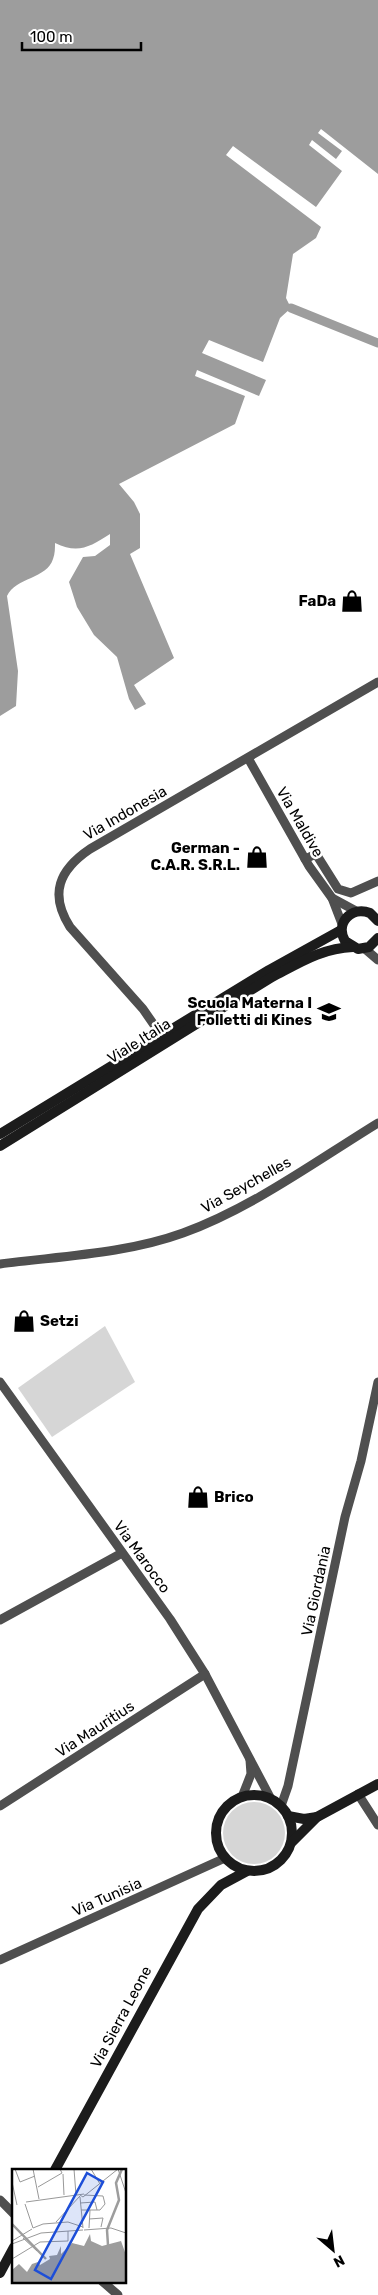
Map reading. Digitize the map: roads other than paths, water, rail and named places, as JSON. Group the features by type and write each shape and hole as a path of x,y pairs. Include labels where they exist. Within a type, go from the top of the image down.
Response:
{"main road":[{"path":"360,911 378,906"},
{"name":"Viale Italia","path":"0,1134 342,927 346,917 360,911"},
{"path":"360,911 373,915 378,922"},
{"path":"342,927 345,941 353,947"},
{"path":"364,948 372,945 378,938"},
{"name":"Viale Italia","path":"0,1146 272,977 314,955 331,949 364,948"},
{"path":"288,1816 304,1819 317,1816 378,1784"},
{"path":"291,1843 292,1829 288,1816 281,1806 261,1795 242,1796 232,1802 222,1811 215,1833 217,1845 227,1861 247,1871 259,1871 272,1867 284,1856 291,1843 317,1816"},
{"name":"Via Sierra Leone","path":"221,1885 227,1861"},
{"name":"Via Sierra Leone","path":"56,2169 198,1909 221,1885 247,1871"},
{"path":"0,2273 12,2251"}],"street":[{"name":"Via Indonesia","path":"161,1035 143,1009 67,923 58,898 63,877 70,865 90,849 378,682"},
{"name":"Via Maldive","path":"248,758 305,859 332,898 342,927"},
{"path":"305,859 316,854 338,889 350,893 378,881"},
{"name":"Via Maldive","path":"332,898 360,911"},
{"path":"364,948 378,960"},
{"name":"Via Seychelles","path":"0,1264 129,1248 183,1233 234,1210 378,1123"},
{"name":"Via Marocco","path":"0,1382 170,1619 205,1674 272,1800"},
{"name":"Via Giordania","path":"281,1806 294,1757 345,1517 361,1461 378,1382"},
{"path":"0,1620 122,1552"},
{"name":"Via Mauritius","path":"0,1806 205,1674"},
{"path":"242,1796 251,1774 250,1757"},
{"path":"358,1794 378,1825"},
{"name":"Via Tunisia","path":"0,1960 227,1861"},
{"path":"0,2200 12,2212"},
{"path":"103,2282 118,2295"}],"waterway":[{"path":"291,308 378,343"}],"place":[{"name":"FaDa","path":"352,601"},
{"name":"German - C.A.R. S.R.L.","path":"257,857"},
{"name":"Scuola Materna I Folletti di Kines","path":"329,1012"},
{"name":"Setzi","path":"24,1321"},
{"name":"Brico","path":"198,1497"}]}
